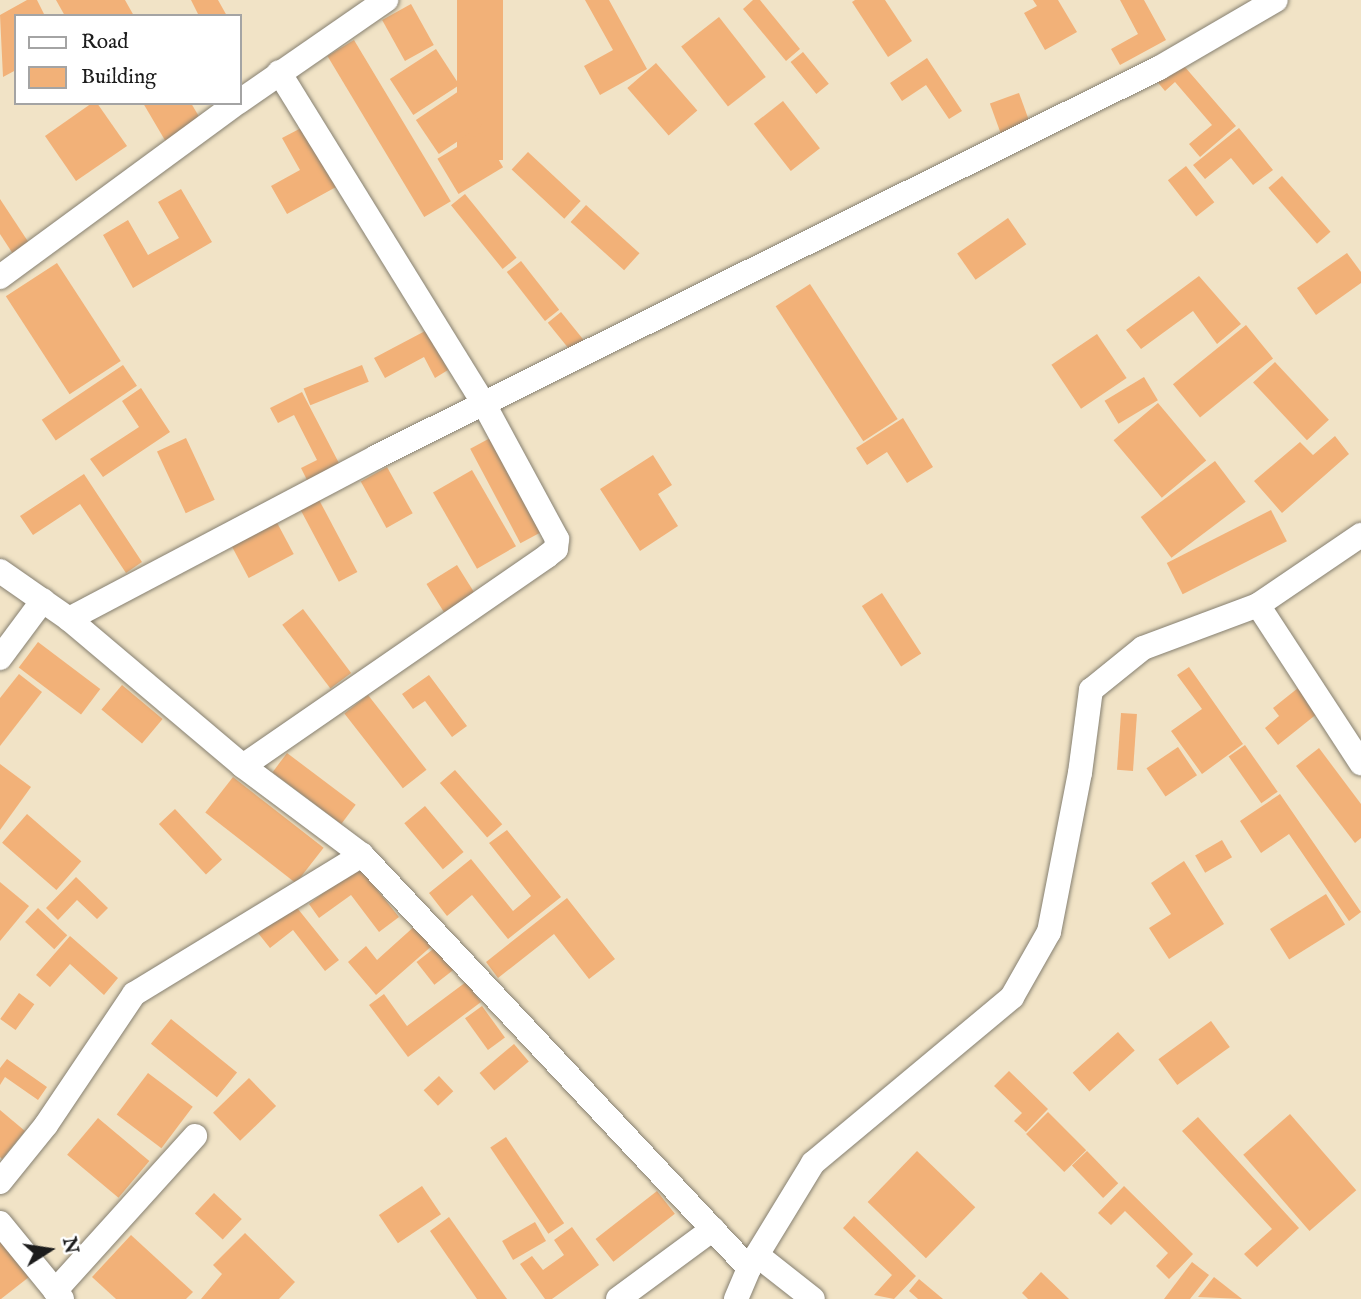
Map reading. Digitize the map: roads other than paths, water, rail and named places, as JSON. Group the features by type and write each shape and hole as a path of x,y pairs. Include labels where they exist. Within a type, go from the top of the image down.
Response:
{"street":[{"path":"242,99 386,0"},
{"path":"69,619 484,404 1159,68 1276,0"},
{"path":"243,766 556,549 557,539 484,404 279,72"},
{"path":"0,277 234,105"},
{"path":"736,1299 753,1261 813,1163 1012,997 1049,932 1080,773 1091,690 1143,648 1258,605 1361,535"},
{"path":"0,571 69,619 243,766 362,855 713,1229 753,1261 813,1299"},
{"path":"0,658 43,600"},
{"path":"1258,605 1361,764"},
{"path":"0,1182 46,1125 134,994 362,855"},
{"path":"0,1223 59,1295 195,1136"},
{"path":"618,1299 713,1229"}]}
